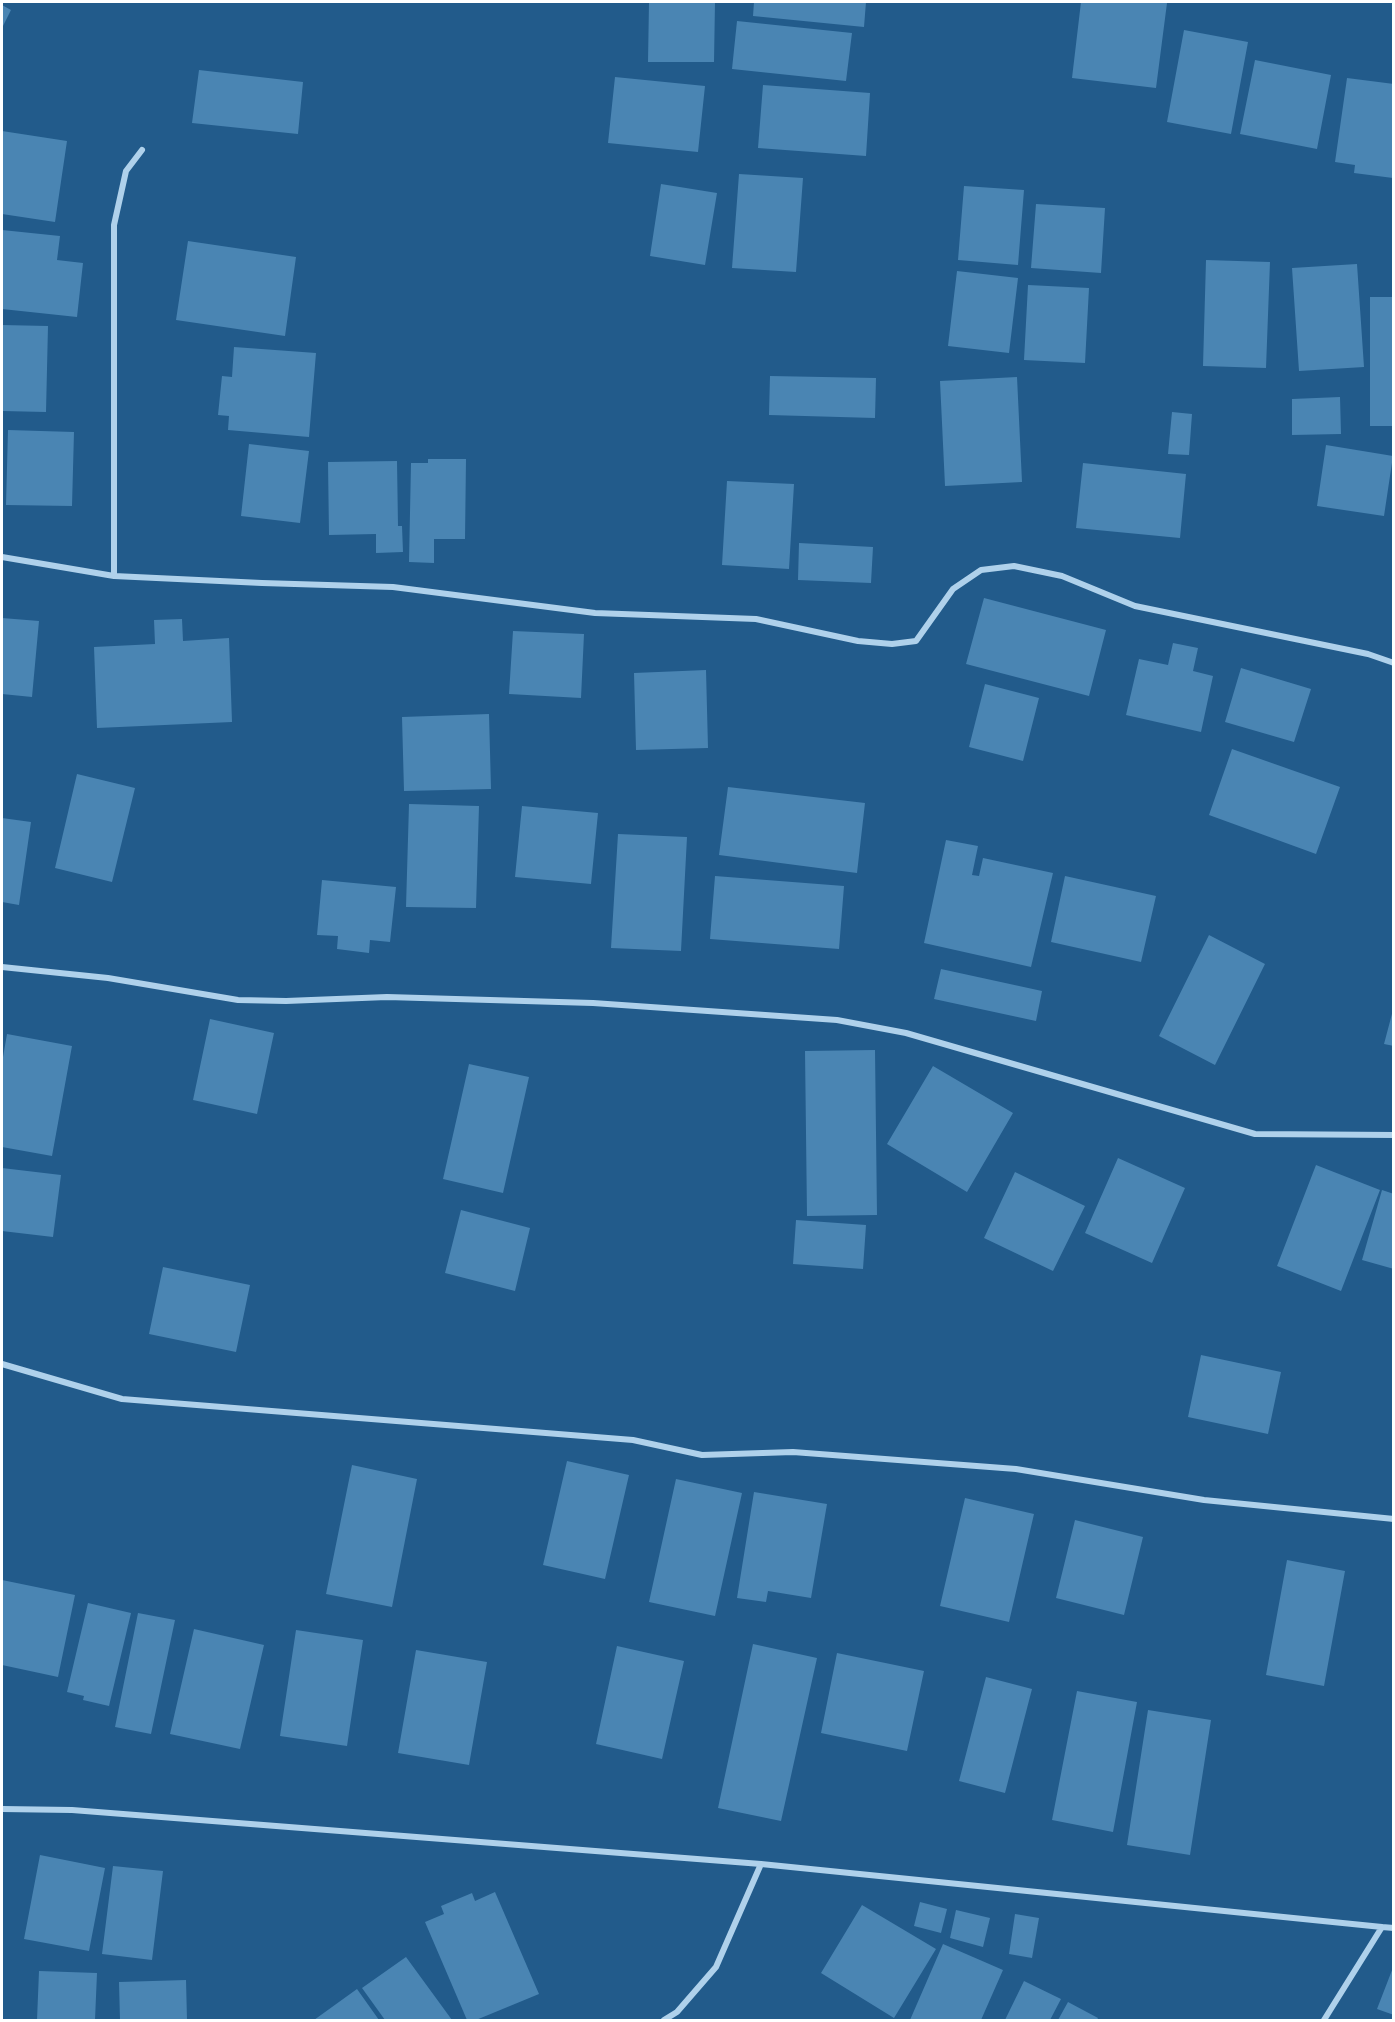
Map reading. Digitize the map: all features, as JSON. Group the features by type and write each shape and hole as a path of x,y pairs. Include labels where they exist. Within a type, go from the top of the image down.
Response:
{"street":[{"path":"114,576 114,225 126,171 142,150"},
{"path":"2,557 114,576 393,587 595,613 756,619 858,641 892,644 916,641 953,589 981,570 1014,566 1062,576 1135,606 1368,654 1394,663"},
{"path":"2,967 108,978 238,1000 286,1001 387,997 593,1004 837,1020 906,1033 1255,1134 1394,1135"},
{"path":"2,1364 122,1399 633,1440 702,1455 794,1452 1016,1468 1204,1500 1394,1520"},
{"path":"2,1809 72,1810 761,1864 1394,1928"},
{"path":"664,2020 677,2012 716,1966 761,1864"},
{"path":"1324,2020 1382,1927"}],"building":[{"path":"649,2 715,2 714,62 648,62"},
{"path":"754,2 866,2 864,27 753,16"},
{"path":"1081,2 1167,3 1156,88 1072,78"},
{"path":"2,5 11,10 2,28"},
{"path":"737,21 852,33 846,81 732,69"},
{"path":"1184,30 1248,42 1231,134 1167,122"},
{"path":"1255,60 1331,75 1317,149 1240,134"},
{"path":"199,70 303,82 298,134 192,123"},
{"path":"615,77 705,86 698,152 608,143"},
{"path":"1347,78 1394,84 1393,178 1354,173 1355,165 1335,162"},
{"path":"763,85 870,93 866,156 758,148"},
{"path":"2,131 67,141 55,222 2,214"},
{"path":"739,174 803,178 796,272 732,268"},
{"path":"661,184 717,193 705,265 650,256"},
{"path":"964,186 1024,190 1018,265 958,260"},
{"path":"1036,204 1105,208 1101,273 1031,268"},
{"path":"2,230 60,236 57,260 83,263 77,317 2,309"},
{"path":"188,241 296,257 285,336 176,320"},
{"path":"1206,260 1270,262 1266,368 1203,366"},
{"path":"1357,264 1364,367 1299,371 1292,268"},
{"path":"957,271 1018,278 1009,353 948,346"},
{"path":"1028,285 1089,288 1085,363 1024,360"},
{"path":"1370,297 1394,297 1394,426 1370,426"},
{"path":"2,325 48,326 46,412 2,411"},
{"path":"234,347 316,353 309,437 228,430 229,416 218,415 222,376 232,377"},
{"path":"770,376 876,378 875,418 769,415"},
{"path":"1017,377 1022,482 945,486 940,381"},
{"path":"1340,397 1341,434 1292,435 1292,399"},
{"path":"1172,412 1192,414 1189,455 1168,454"},
{"path":"8,430 74,432 72,506 6,505"},
{"path":"249,444 309,451 300,523 241,516"},
{"path":"1326,445 1393,456 1384,516 1317,506"},
{"path":"428,459 466,459 465,539 434,539 434,563 409,562 411,463 428,463"},
{"path":"397,461 398,526 402,526 403,552 376,553 376,534 329,535 328,462"},
{"path":"1083,463 1186,474 1180,538 1076,528"},
{"path":"727,481 794,484 789,569 722,565"},
{"path":"799,543 873,547 871,583 798,580"},
{"path":"984,598 1106,630 1089,696 966,664"},
{"path":"2,618 39,621 32,697 2,694"},
{"path":"182,619 183,641 229,638 232,722 97,728 94,647 155,644 154,620"},
{"path":"513,631 584,634 581,698 509,694"},
{"path":"1173,643 1198,648 1193,671 1213,676 1201,732 1126,715 1139,659 1168,665"},
{"path":"1241,668 1311,689 1294,742 1225,722"},
{"path":"706,670 708,748 636,750 634,673"},
{"path":"985,684 1039,698 1023,761 969,747"},
{"path":"489,714 491,789 404,791 402,717"},
{"path":"1232,749 1340,787 1316,854 1209,815"},
{"path":"77,774 135,788 112,882 55,868"},
{"path":"728,787 865,803 857,873 719,855"},
{"path":"409,804 479,806 476,908 406,907"},
{"path":"522,806 598,813 591,884 515,877"},
{"path":"2,818 31,822 19,905 2,902"},
{"path":"618,834 687,837 681,951 611,948"},
{"path":"946,840 978,846 972,875 979,876 983,858 1053,873 1031,967 924,943"},
{"path":"715,876 844,886 839,949 710,939"},
{"path":"1065,876 1156,896 1141,962 1051,942"},
{"path":"322,880 396,887 390,942 370,940 369,953 337,949 338,936 317,935"},
{"path":"1209,935 1265,964 1215,1065 1159,1036"},
{"path":"941,969 1042,991 1036,1021 934,999"},
{"path":"1394,1010 1394,1046 1384,1044"},
{"path":"210,1019 274,1033 257,1114 193,1100"},
{"path":"7,1034 72,1046 52,1156 2,1147 2,1063"},
{"path":"875,1050 877,1215 807,1216 805,1051"},
{"path":"469,1064 529,1077 503,1193 443,1179"},
{"path":"933,1066 1013,1113 967,1192 887,1144"},
{"path":"1118,1158 1185,1188 1152,1263 1085,1233"},
{"path":"1316,1165 1380,1190 1341,1291 1277,1266"},
{"path":"2,1168 61,1175 53,1237 2,1231"},
{"path":"1015,1172 1085,1206 1053,1271 984,1238"},
{"path":"1382,1190 1394,1194 1394,1269 1362,1260"},
{"path":"461,1210 530,1228 515,1291 445,1273"},
{"path":"796,1220 866,1225 863,1269 793,1264"},
{"path":"163,1267 250,1285 236,1352 149,1334"},
{"path":"1201,1355 1281,1372 1268,1434 1188,1417"},
{"path":"567,1461 629,1475 605,1579 543,1565"},
{"path":"352,1465 417,1479 392,1607 326,1594"},
{"path":"676,1479 742,1493 715,1616 649,1602"},
{"path":"754,1492 827,1504 811,1598 768,1591 766,1602 737,1598"},
{"path":"965,1498 1034,1514 1009,1622 940,1606"},
{"path":"1075,1520 1143,1537 1124,1615 1056,1598"},
{"path":"1287,1560 1345,1571 1324,1686 1266,1675"},
{"path":"2,1580 75,1595 58,1677 2,1665"},
{"path":"88,1603 131,1613 109,1706 83,1700 84,1696 67,1692"},
{"path":"138,1613 175,1620 151,1734 115,1727"},
{"path":"194,1629 264,1645 240,1749 170,1734"},
{"path":"296,1630 363,1640 347,1746 280,1736"},
{"path":"753,1644 817,1658 781,1821 718,1808"},
{"path":"617,1646 684,1661 662,1759 596,1744"},
{"path":"416,1650 487,1662 469,1765 398,1753"},
{"path":"837,1653 924,1671 907,1751 821,1733"},
{"path":"986,1677 1032,1689 1005,1793 959,1781"},
{"path":"1077,1691 1137,1702 1113,1832 1052,1820"},
{"path":"1148,1710 1211,1720 1190,1855 1127,1845"},
{"path":"40,1855 105,1868 89,1951 24,1939"},
{"path":"113,1866 163,1871 152,1960 102,1954"},
{"path":"495,1892 539,1994 476,2020 467,2020 425,1922 444,1914 441,1906 472,1893 475,1901"},
{"path":"920,1902 947,1909 941,1933 914,1926"},
{"path":"862,1905 936,1949 894,2018 821,1973"},
{"path":"956,1910 990,1918 983,1947 950,1938"},
{"path":"1015,1914 1039,1918 1032,1958 1009,1954"},
{"path":"943,1944 1003,1970 981,2020 910,2020"},
{"path":"406,1957 452,2020 385,2020 362,1988"},
{"path":"1394,1965 1394,2015 1377,2009"},
{"path":"39,1971 97,1973 95,2020 37,2020"},
{"path":"186,1980 187,2020 120,2020 119,1982"},
{"path":"1024,1981 1061,1999 1050,2020 1005,2020"},
{"path":"357,1989 379,2020 314,2020"},
{"path":"1068,2002 1098,2018 1097,2020 1058,2020"}]}
